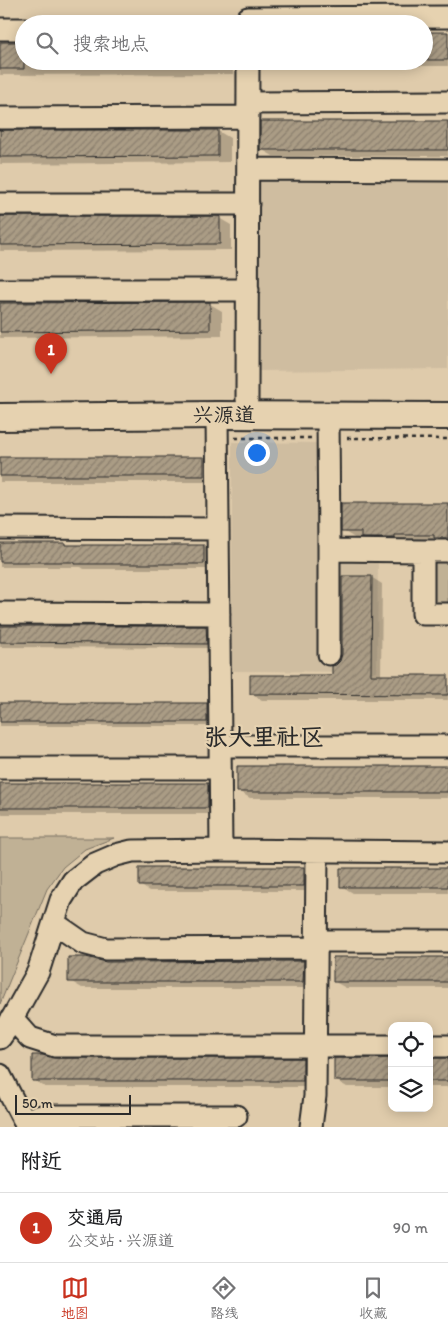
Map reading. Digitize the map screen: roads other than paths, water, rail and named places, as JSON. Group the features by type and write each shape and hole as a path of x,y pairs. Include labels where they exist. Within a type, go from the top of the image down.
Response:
{"main road":[{"name":"兴源道","path":"0,402 448,401"},
{"name":"兴源道","path":"0,416 448,416"}],"street":[{"path":"248,14 315,15"},
{"path":"433,17 448,17"},
{"path":"0,29 15,29"},
{"path":"247,400 248,70"},
{"path":"0,118 448,102"},
{"path":"248,169 448,170"},
{"path":"0,204 248,204"},
{"path":"0,290 248,290"},
{"path":"217,415 221,850"},
{"path":"328,415 329,654"},
{"path":"0,528 218,529"},
{"path":"329,550 448,550"},
{"path":"423,551 424,614 448,614"},
{"path":"0,613 219,614"},
{"path":"220,746 448,746"},
{"path":"0,768 220,768"},
{"path":"0,1038 38,972 61,900 73,881 95,864 116,855 132,851 221,850 448,852"},
{"path":"311,1127 315,1096 317,851"},
{"path":"54,923 83,943 106,949 448,941"},
{"path":"12,1018 30,1038 55,1046 388,1046"},
{"path":"433,1046 448,1046"},
{"path":"0,1075 25,1123 42,1116 236,1116"}],"place":[{"name":"交通局","path":"51,374"}],"district":[{"name":"张大里社区","path":"264,737"}]}
